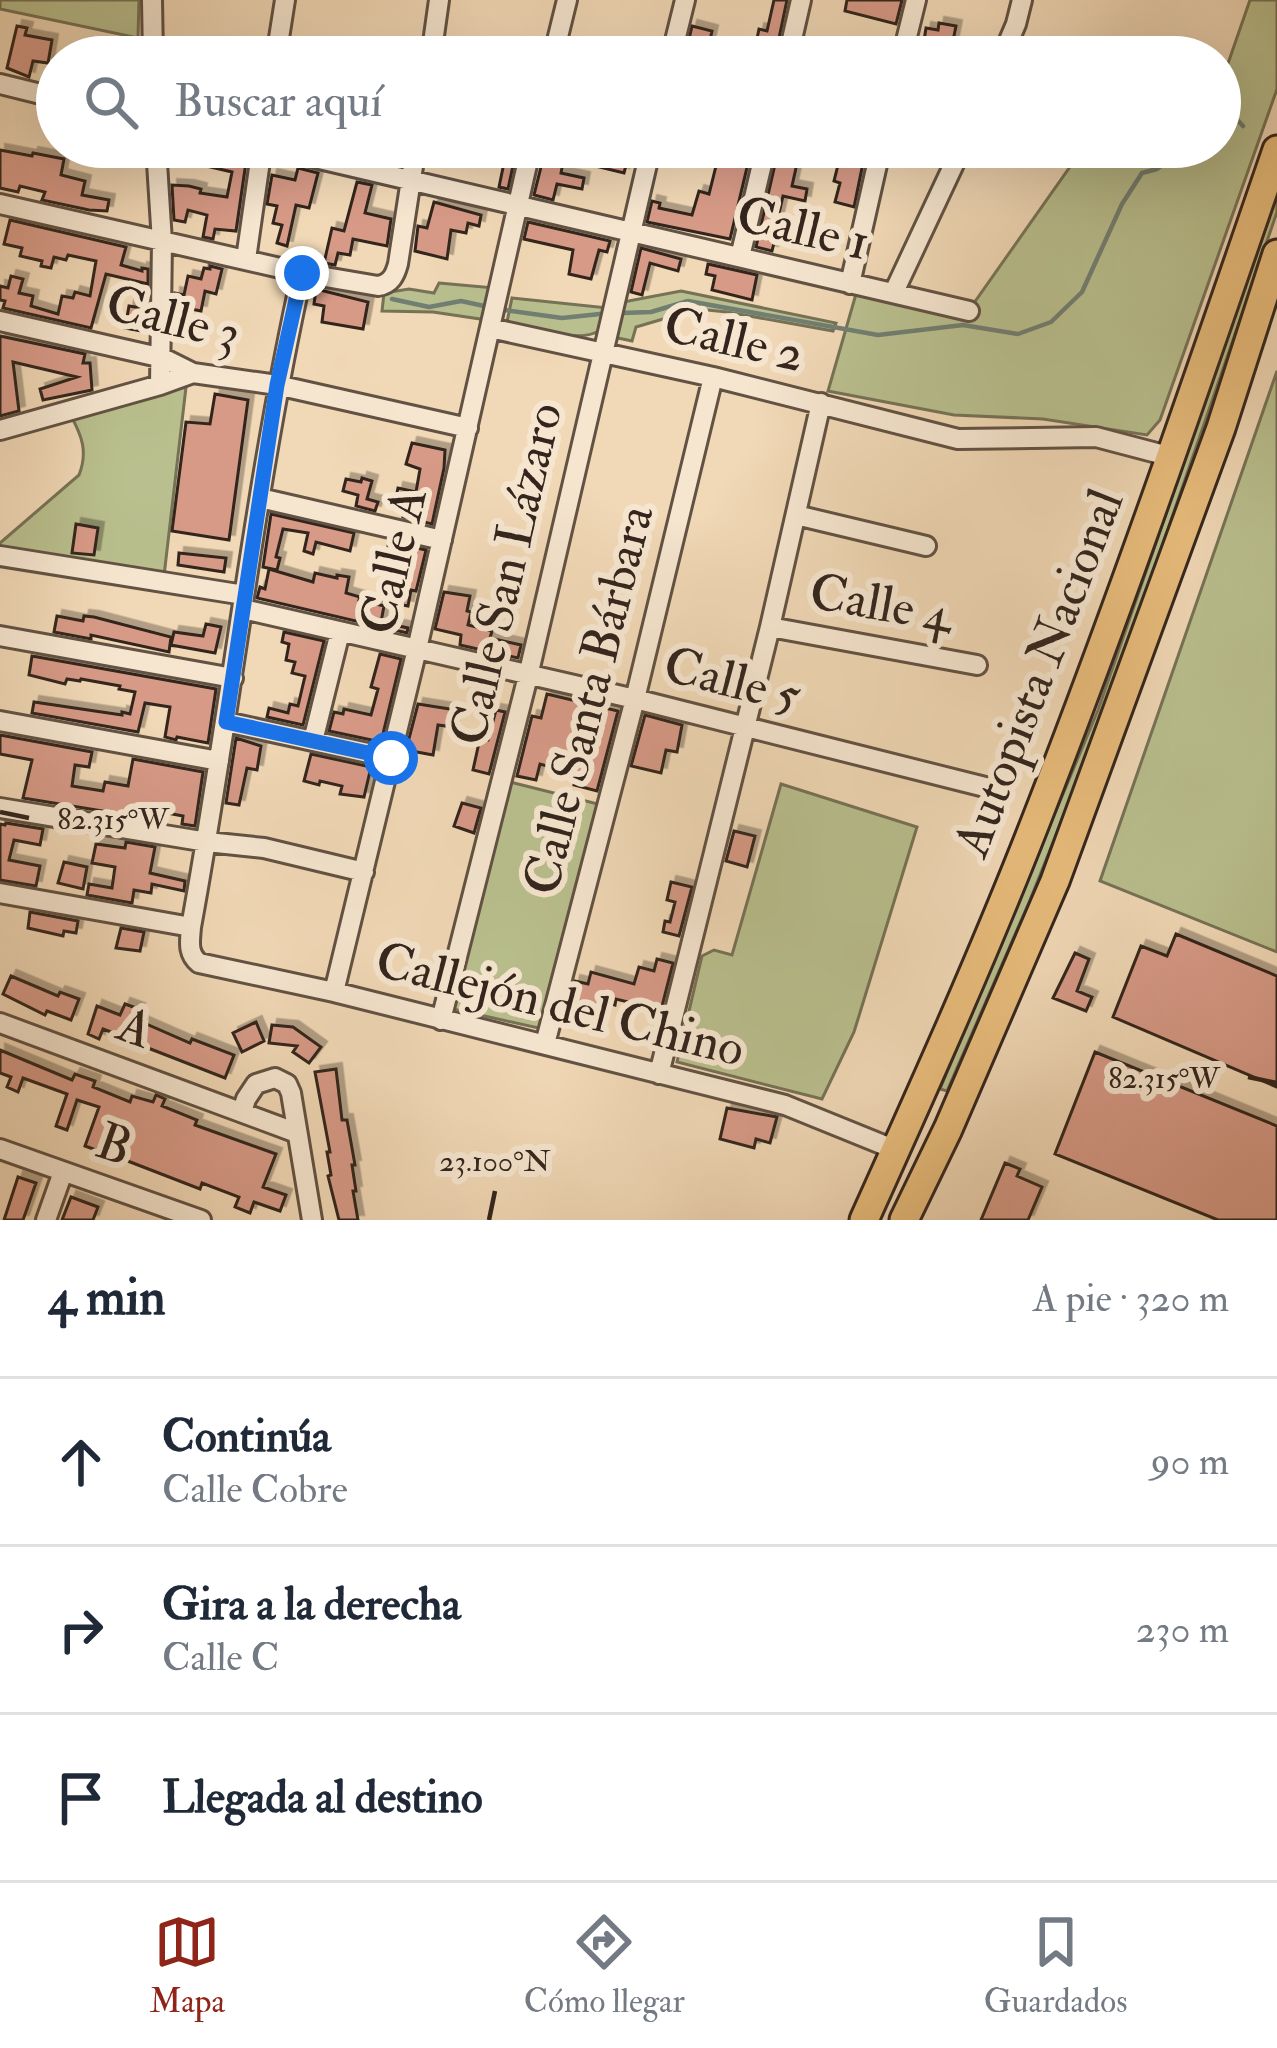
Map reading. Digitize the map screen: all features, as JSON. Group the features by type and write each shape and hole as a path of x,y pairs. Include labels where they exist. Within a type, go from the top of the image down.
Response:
{"highway":[{"name":"Autopista Nacional","path":"864,1220 1037,818 1172,457 1277,150"},
{"name":"Autopista Nacional","path":"904,1220 1055,881 1221,428 1277,254"}],"street":[{"path":"152,0 153,36"},
{"path":"279,36 285,0"},
{"path":"434,36 439,0"},
{"path":"559,36 567,0"},
{"path":"676,36 685,0"},
{"path":"793,36 801,0"},
{"path":"907,36 916,0"},
{"path":"1011,36 1022,0"},
{"path":"0,85 36,93"},
{"path":"157,168 162,242 160,385"},
{"path":"246,259 261,168"},
{"name":"Calle 1","path":"360,168 969,310"},
{"path":"0,204 302,273 386,285 398,264 412,168"},
{"name":"Calle A","path":"334,992 526,168"},
{"name":"Calle San Lázaro","path":"441,1020 528,676 646,168"},
{"path":"740,257 761,168"},
{"path":"850,284 876,168"},
{"path":"894,292 952,168"},
{"path":"0,893 191,927 277,385 302,273"},
{"name":"Calle 3","path":"0,321 163,358 193,374 277,385 468,428"},
{"name":"Calle 2","path":"490,328 713,377 958,439 1096,437 1172,457"},
{"path":"0,430 193,374"},
{"name":"Calle Santa Bárbara","path":"545,1044 713,377"},
{"path":"659,1074 821,403"},
{"path":"260,497 442,540"},
{"path":"796,515 926,546"},
{"name":"Calle 5","path":"0,556 244,602 340,632 989,788"},
{"name":"Calle 4","path":"770,627 977,665"},
{"path":"314,741 340,632"},
{"path":"0,636 233,678"},
{"path":"0,722 219,761"},
{"path":"226,722 391,758"},
{"path":"0,808 264,848 364,872"},
{"name":"Callejón del Chino","path":"191,927 190,951 199,963 334,992 785,1105 896,1150"},
{"name":"A","path":"0,1023 297,1132"},
{"path":"242,1112 256,1084 265,1079 281,1080 292,1093 312,1220"},
{"name":"B","path":"0,1149 201,1220"},
{"path":"46,1220 63,1172"}],"green space":[{"path":"0,0 139,0 138,36 128,36 0,9"},
{"path":"1250,0 1277,0 1277,89 1160,420 1147,435 1043,419 954,415 828,391 856,294 894,292 969,310 1069,168 1241,168 1238,36"},
{"path":"1277,194 1277,212 1105,712 947,1091 940,1089 1098,710"},
{"path":"439,283 495,288 487,320 382,311 384,293 409,289 434,293"},
{"path":"681,291 836,323 833,331 697,309 636,327 632,341 613,337 623,302"},
{"path":"512,298 608,308 595,333 572,336 507,322"},
{"path":"1277,371 1277,952 1100,881"},
{"path":"186,387 164,576 0,553 0,543 79,475 82,444 71,416"},
{"path":"510,782 602,805 543,1029 453,1009"},
{"path":"781,784 917,827 854,1032 822,1099 677,1062 702,956 714,950 732,955"}],"building":[{"path":"774,0 787,0 779,36 758,36 759,29 767,31"},
{"path":"847,0 902,0 896,24 845,11"},
{"path":"939,23 956,26 954,36 925,36 926,28 938,30"},
{"path":"17,26 27,28 25,35 36,37 36,61 29,77 7,68"},
{"path":"692,26 712,31 711,36 690,36"},
{"path":"0,150 33,153 36,168 62,168 61,175 85,181 82,195 109,200 107,211 89,210 42,200 45,192 20,186 18,192 0,188"},
{"path":"215,168 245,168 236,231 215,229 213,239 203,237 207,215 188,210 185,222 174,220 172,185 227,197 232,172"},
{"path":"298,168 318,173 309,208 296,205 287,246 277,243 282,225 273,223 277,206 267,204 272,175 295,180"},
{"path":"503,168 512,168 508,189 499,187"},
{"path":"541,168 562,168 561,173 584,178 582,189 557,184 553,200 534,195"},
{"path":"716,168 747,168 730,239 647,222 652,201 660,203 659,208 692,215 699,191 709,194"},
{"path":"774,168 796,168 792,186 807,189 805,201 783,196 778,225 803,231 800,245 775,239 772,251 756,247"},
{"path":"837,168 862,168 854,207 835,202 840,183 834,181"},
{"path":"357,182 372,185 365,213 391,219 387,246 353,239 350,255 338,253 335,265 324,263 332,228 344,231"},
{"path":"434,202 481,215 479,226 468,223 466,233 451,230 447,259 415,251 418,226 427,228"},
{"path":"10,220 126,247 121,265 148,269 148,284 106,274 91,328 3,308 0,286 8,288 11,276 23,279 19,293 33,296 31,306 58,314 62,296 73,298 75,292 90,296 96,261 54,257 51,268 20,256 22,248 4,244"},
{"path":"528,222 610,241 607,252 599,250 591,279 569,274 573,250 524,239"},
{"path":"641,248 681,259 678,271 650,263 642,295 631,292"},
{"path":"708,264 757,275 752,300 712,290 715,276 706,274"},
{"path":"204,268 222,269 216,294 205,291 201,311 175,306 175,293 184,295 188,276 201,279"},
{"path":"316,289 368,302 363,329 322,322 324,306 314,304"},
{"path":"129,306 148,309 147,332 125,328"},
{"path":"0,336 85,354 83,363 90,363 92,390 43,400 40,389 77,377 13,362 19,411 0,416"},
{"path":"215,394 248,400 229,540 172,531 186,422 210,424"},
{"path":"412,443 445,450 432,524 403,517 406,504 395,502 398,488 416,492 420,469 406,464"},
{"path":"362,478 372,481 367,499 378,502 375,511 356,506 358,495 343,491 346,479 361,482"},
{"path":"271,514 354,533 350,551 316,542 313,554 304,551 308,533 283,529 277,570 263,567"},
{"path":"76,524 98,528 94,555 72,553"},
{"path":"389,542 426,550 408,606 386,602 394,569 383,567"},
{"path":"179,553 226,558 224,572 178,565"},
{"path":"269,569 313,582 315,573 349,577 346,593 384,606 381,622 408,628 407,633 257,598 260,587 265,589"},
{"path":"444,592 470,596 468,625 492,631 490,638 521,645 518,658 460,645 461,635 435,629"},
{"path":"57,616 83,621 84,616 94,617 171,637 169,652 54,632"},
{"path":"206,624 221,627 215,653 171,645 174,632 203,636"},
{"path":"284,632 324,641 303,725 267,717 269,708 288,713 290,704 298,706 305,676 292,673 295,662 286,660 289,644 282,642"},
{"path":"380,654 401,659 381,742 329,731 334,712 343,714 344,709 371,715 378,689 371,687"},
{"path":"32,656 216,689 208,743 165,737 170,707 145,703 138,732 32,713 34,702 130,714 135,692 81,679 67,679 65,684 29,675"},
{"path":"547,694 618,711 597,791 574,785 577,774 540,764 536,780 517,776 532,716 541,718"},
{"path":"418,704 456,710 453,727 438,725 433,755 406,750"},
{"path":"496,710 505,712 489,774 473,770 480,738 488,740"},
{"path":"645,715 682,725 677,752 666,750 661,773 631,766"},
{"path":"0,735 92,752 89,767 75,765 72,786 103,791 105,782 128,786 133,759 203,772 195,826 182,824 183,816 140,808 139,817 23,798 32,760 0,754"},
{"path":"236,738 261,746 257,770 247,768 239,805 226,803"},
{"path":"311,754 371,767 364,797 340,794 342,786 304,781"},
{"path":"462,803 481,808 474,833 454,826"},
{"path":"0,824 43,829 40,845 14,840 9,860 40,866 36,886 0,880"},
{"path":"734,831 755,836 747,867 726,861"},
{"path":"126,842 155,847 150,873 185,881 184,891 152,884 151,893 134,890 132,903 87,895 89,884 112,888 115,867 92,863 96,844 125,848"},
{"path":"64,862 87,867 83,889 58,883"},
{"path":"671,882 692,887 679,936 663,932 675,902 667,900"},
{"path":"30,912 78,921 76,933 64,931 63,936 28,928"},
{"path":"121,928 144,932 140,951 116,948"},
{"path":"1176,934 1277,976 1277,1087 1113,1017 1141,946 1167,956"},
{"path":"1075,953 1089,959 1077,991 1092,997 1086,1011 1053,998"},
{"path":"657,959 673,963 661,1010 616,999 615,1005 601,1001 597,1015 569,1007 575,981 588,984 591,972 634,984 639,967 654,971"},
{"path":"11,976 58,996 60,992 79,999 71,1020 47,1011 45,1015 3,994"},
{"path":"125,1004 139,1009 135,1019 190,1043 192,1039 234,1055 225,1078 103,1029 99,1039 88,1034 97,1006 120,1015"},
{"path":"256,1022 264,1041 242,1052 233,1033"},
{"path":"272,1025 293,1027 321,1047 309,1063 293,1052 297,1046 269,1043"},
{"path":"0,1050 72,1080 75,1074 95,1081 93,1087 130,1102 132,1096 153,1102 156,1095 165,1099 162,1106 197,1120 195,1125 276,1154 263,1187 286,1195 280,1211 254,1202 250,1213 235,1207 239,1197 202,1183 200,1189 107,1153 105,1157 95,1153 85,1146 99,1107 77,1100 67,1130 56,1126 67,1094 23,1078 18,1092 7,1087 11,1077 0,1073"},
{"path":"1095,1052 1277,1126 1277,1220 1218,1220 1055,1154"},
{"path":"336,1069 342,1120 347,1120 355,1165 358,1220 339,1220 328,1176 330,1152 315,1072"},
{"path":"727,1108 777,1117 770,1143 756,1139 754,1148 720,1139"},
{"path":"1005,1163 1020,1169 1017,1176 1042,1187 1028,1220 981,1220"},
{"path":"18,1177 36,1183 23,1220 4,1220"},
{"path":"71,1197 98,1207 93,1220 62,1220"}],"waterway":[{"path":"622,313 651,312 688,301 878,335 963,325 1018,334 1051,322 1082,292 1122,204 1142,173 1158,168"},
{"path":"392,299 429,307 461,301 484,306"},
{"path":"505,310 562,318 600,314"}],"route":[{"path":"302,273 277,385 226,722 391,758"}]}
